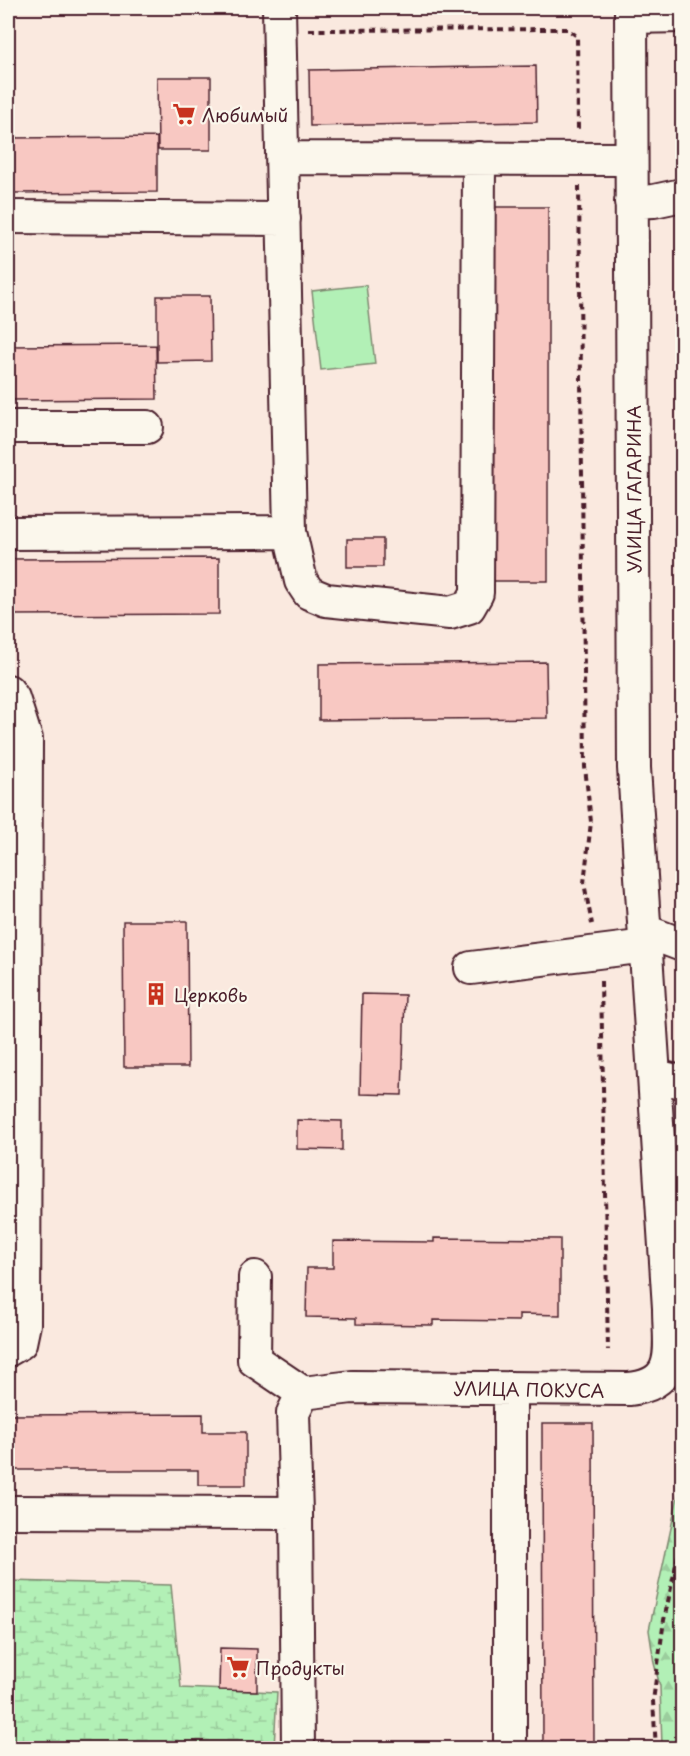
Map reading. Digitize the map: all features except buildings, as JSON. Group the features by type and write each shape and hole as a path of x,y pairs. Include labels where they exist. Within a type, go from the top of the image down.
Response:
{"street":[{"path":"279,8 290,532 301,581 309,593 326,600 450,613 469,607 477,593 479,158"},
{"path":"631,12 682,16"},
{"name":"УЛИЦА ГАГАРИНА","path":"631,12 634,768 645,938"},
{"path":"283,158 631,159"},
{"path":"631,202 654,201 682,195"},
{"path":"8,218 284,219"},
{"path":"8,427 147,427"},
{"path":"8,533 290,532"},
{"path":"8,691 13,698 26,739 17,829 24,1324 20,1343 8,1350"},
{"path":"471,968 597,952 645,938 682,945"},
{"name":"УЛИЦА ПОКУСА","path":"303,1393 352,1387 604,1390 646,1388 661,1379 668,1364 669,1079 645,938"},
{"path":"255,1277 254,1360 303,1393 293,1413 298,1749"},
{"path":"510,1388 510,1749"},
{"path":"8,1512 296,1513"}],"path":[{"path":"300,30 567,29 577,36 585,767 591,822 584,883 600,968 609,1350"},
{"path":"656,1749 652,1701 664,1620 682,1537"}],"green space":[{"path":"366,285 375,364 321,370 312,291"},
{"path":"682,1477 682,1748 664,1748 662,1746 660,1686 649,1630"},
{"path":"8,1581 171,1585 181,1688 277,1692 274,1748 8,1748"}],"place":[{"name":"Любимый","path":"184,114"},
{"name":"Церковь","path":"156,994"},
{"name":"Продукты","path":"238,1667"}]}
